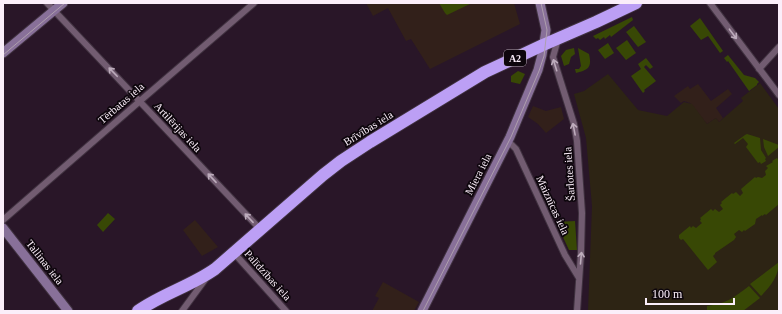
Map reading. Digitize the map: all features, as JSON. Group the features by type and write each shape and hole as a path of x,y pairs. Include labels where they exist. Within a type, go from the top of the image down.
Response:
{"highway":[{"name":"Brīvības iela","path":"138,311 153,301 208,274 341,161 485,72 636,3"}],"street":[{"name":"Artilērijas iela","path":"47,3 260,229"},
{"path":"3,53 63,3"},
{"name":"Tērbatas iela","path":"3,220 254,3"},
{"name":"Miera iela","path":"422,311 507,143 538,70 544,44 545,27 540,3"},
{"path":"710,3 779,95"},
{"name":"Šarlotes iela","path":"558,39 553,54 574,124 582,213 577,311"},
{"path":"759,69 779,47"},
{"name":"Maiznīcas iela","path":"507,143 516,149 565,255 579,278"},
{"name":"Tallinas iela","path":"3,228 68,311"},
{"name":"Palīdzības iela","path":"234,253 286,311"},
{"path":"182,311 206,279 208,274"}],"shaded area":[{"path":"366,3 514,3 520,24 430,69 411,39 406,41 388,8 373,16"},
{"path":"608,74 638,110 667,116 684,102 692,104 707,124 716,118 719,122 743,101 741,98 760,83 779,109 779,311 588,311 592,206 586,138 574,94 584,91"},
{"path":"698,84 711,101 728,89 732,94 716,108 723,118 719,122 716,118 707,124 690,103 684,101 681,103 674,96 688,86 690,89"},
{"path":"533,106 546,111 561,107 564,119 546,133 538,124 528,117"},
{"path":"195,220 218,247 202,256 183,230"},
{"path":"383,282 419,302 414,311 372,311 379,298 375,296"}],"green space":[{"path":"439,3 472,3 447,15"},
{"path":"632,17 633,20 611,37 610,35 605,39 604,37 600,40 593,36"},
{"path":"700,18 723,51 720,53 708,36 701,40 690,26"},
{"path":"634,26 646,42 638,47 626,32"},
{"path":"627,40 636,53 626,60 616,48"},
{"path":"608,43 614,53 605,59 598,50"},
{"path":"574,48 575,54 571,57 569,64 564,66 561,56 566,50"},
{"path":"578,48 589,54 590,65 584,71 576,73 575,69 579,69 581,66"},
{"path":"728,55 744,75 755,78 759,82 757,85 749,91 728,61 727,62 724,58"},
{"path":"646,58 653,67 650,69 646,65 644,67 656,81 644,90 645,91 643,93 631,76 641,69 638,64"},
{"path":"518,71 525,74 520,84 511,82 511,76"},
{"path":"747,134 760,138 761,150 766,158 766,161 761,164 760,162 758,163 746,147 748,144 743,138 735,144 734,143"},
{"path":"763,139 779,145 779,147 768,156 764,147"},
{"path":"777,158 779,161 779,204 766,215 762,215 756,219 755,224 745,231 744,230 742,232 739,230 734,234 736,237 734,240 715,253 713,256 717,262 708,270 683,239 681,240 679,238 679,235 690,226 691,228 693,226 696,228 702,223 700,218 711,209 713,211 715,209 719,212 723,209 720,205 722,203 721,202 732,193 733,194 736,192 740,196 743,193 741,189 755,177 762,178 766,175 765,171 768,168 766,166"},
{"path":"108,213 115,219 103,232 97,225"},
{"path":"575,221 577,250 569,250 556,222"},
{"path":"779,262 776,277 761,296 750,284"},
{"path":"749,286 760,298 743,311 707,311 707,306 730,299"}],"tram line":[{"path":"3,55 65,3"},
{"path":"423,311 511,137 539,71 544,56 547,30 541,3"}]}
